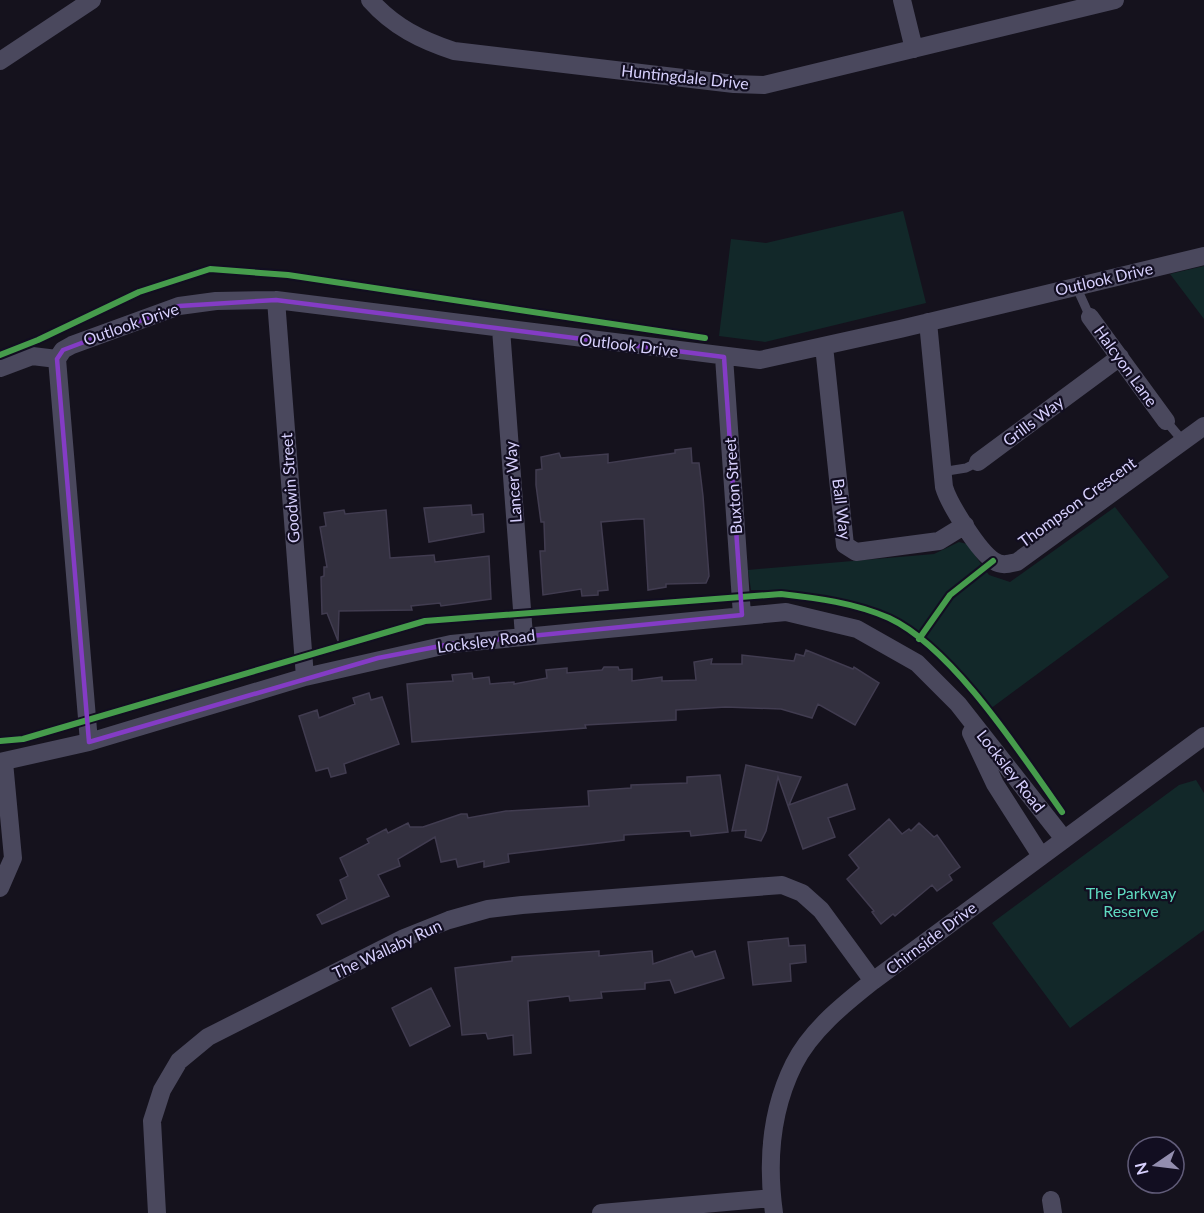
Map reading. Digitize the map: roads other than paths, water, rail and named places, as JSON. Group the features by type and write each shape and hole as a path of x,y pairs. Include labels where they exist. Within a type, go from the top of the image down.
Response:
{"street":[{"path":"0,61 92,0"},
{"name":"Huntingdale Drive","path":"370,0 386,18 412,34 454,51 734,84 764,84 1115,0"},
{"path":"902,0 914,49"},
{"name":"Outlook Drive","path":"57,360 63,350 72,345 179,306 216,301 276,300 746,360 773,358 1204,255"},
{"name":"Goodwin Street","path":"276,300 305,676"},
{"name":"Halcyon Lane","path":"1090,317 1166,421"},
{"name":"Thompson Crescent","path":"928,322 941,472 948,499 993,561 1005,565 1017,562 1204,426"},
{"name":"Lancer Way","path":"501,329 524,636"},
{"name":"Ball Way","path":"824,346 845,546 856,552 939,542 965,525"},
{"path":"0,368 32,356 57,360 89,742"},
{"name":"Buxton Street","path":"724,357 742,615"},
{"name":"Grills Way","path":"978,462 1120,357"},
{"name":"Locksley Road","path":"2,762 89,742 305,676 450,644 786,612 857,629 917,663 958,704 1064,839"},
{"name":"Locksley Road","path":"958,704 994,784 1041,856"},
{"name":"Chirnside Drive","path":"773,1206 770,1149 776,1115 794,1063 818,1031 842,1006 873,981 1064,839 1201,746"},
{"path":"0,888 13,858 2,762"},
{"name":"The Wallaby Run","path":"158,1213 152,1121 162,1090 179,1060 208,1037 394,943 449,920 488,909 522,905 782,885 802,893 821,910 873,981"},
{"path":"601,1213 773,1206"}],"lane":[{"name":"Halcyon Lane","path":"1076,286 1090,317"},
{"name":"Halcyon Lane","path":"1166,421 1183,441"},
{"name":"Grills Way","path":"941,472 966,468 978,462"}],"park label":[{"name":"The Parkway Reserve","path":"1131,902"}]}
